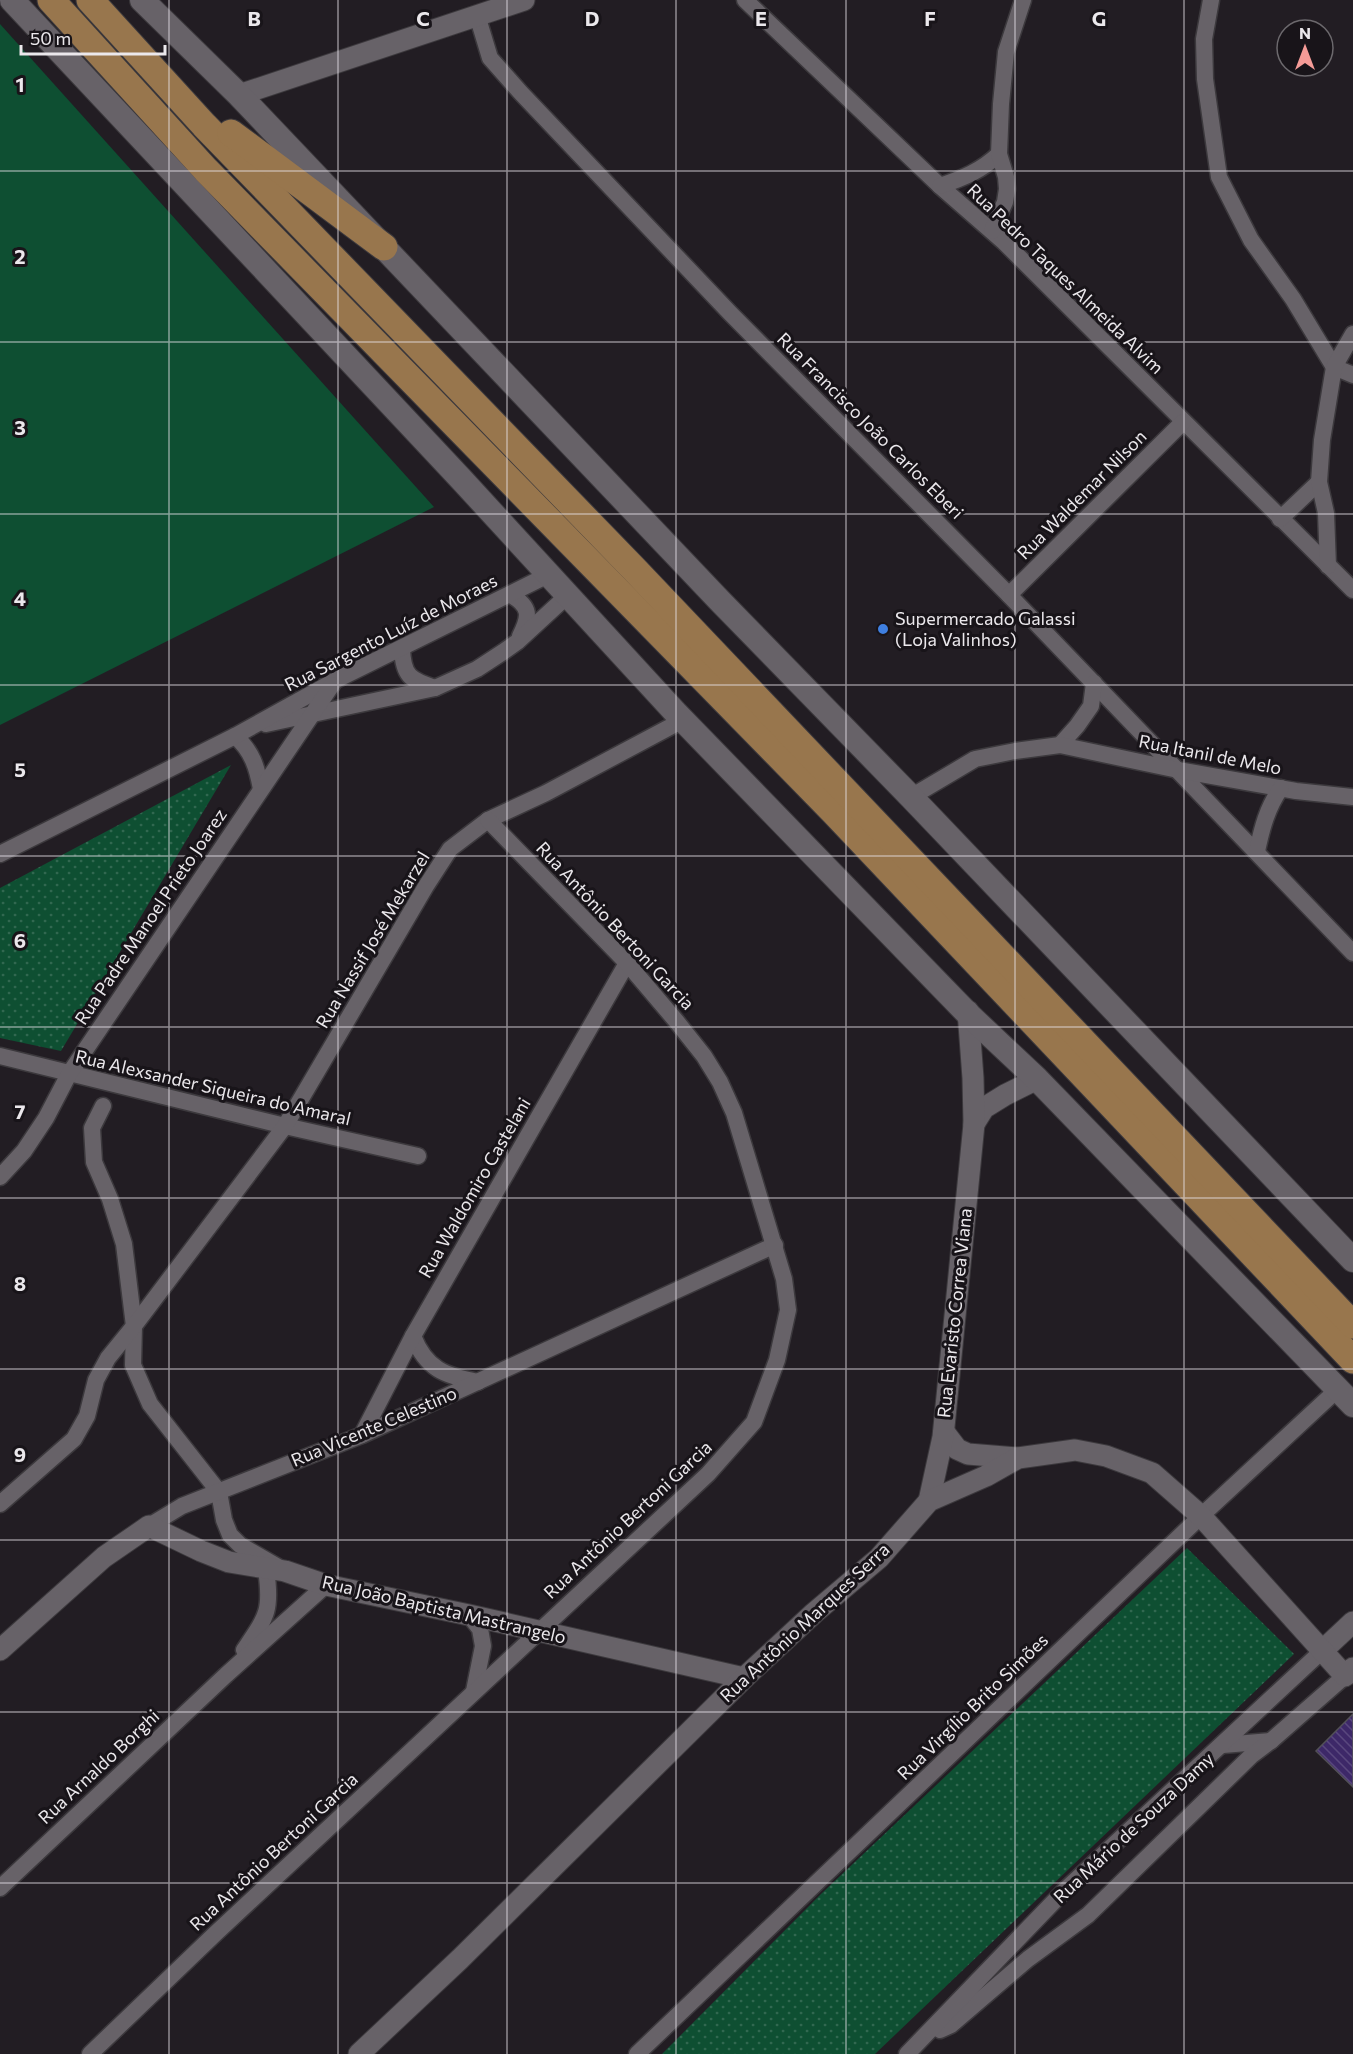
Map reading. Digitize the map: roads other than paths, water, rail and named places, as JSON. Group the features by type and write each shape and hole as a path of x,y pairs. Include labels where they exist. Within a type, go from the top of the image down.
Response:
{"main road":[{"path":"12,0 683,720 1346,1397"},
{"path":"51,0 206,170 834,812 1353,1360"},
{"path":"90,0 204,125 634,569 1353,1325"},
{"path":"142,0 239,95 1353,1260"},
{"path":"142,56 213,120 384,247"}],"street":[{"path":"239,95 524,0"},
{"name":"Rua Pedro Taques Almeida Alvim","path":"745,0 940,186 992,231 1353,591"},
{"path":"992,231 1005,202 1007,189 999,154 1006,52 1023,0"},
{"path":"1211,0 1204,39 1205,79 1219,177 1251,240 1293,298 1334,367 1353,375"},
{"name":"Rua Francisco João Carlos Eberi","path":"477,15 490,58 521,93 730,313 1009,595 1353,953"},
{"path":"940,186 969,176 986,166 999,154"},
{"path":"1328,566 1326,513 1318,482 1322,440 1334,367 1353,334"},
{"name":"Rua Waldemar Nilson","path":"1009,595 1183,422"},
{"path":"1280,519 1318,482"},
{"name":"Rua Sargento Luíz de Moraes","path":"0,854 235,736 336,680 548,575"},
{"path":"511,595 526,606 528,616 527,624 517,642"},
{"name":"Rua Sargento Luíz de Moraes","path":"252,727 435,688 477,669 517,642 567,596"},
{"path":"402,648 403,662 408,675 416,681 435,688"},
{"name":"Rua Padre Manoel Prieto Joarez","path":"0,1177 24,1151 46,1118 69,1074 336,680"},
{"path":"1060,745 1091,706 1094,683"},
{"name":"Rua Nassif José Mekarzel","path":"0,1504 74,1439 87,1416 96,1380 108,1358 285,1126 450,849 488,820 546,794 683,720"},
{"path":"235,736 250,751 261,789"},
{"name":"Rua Itanil de Melo","path":"911,797 975,759 1060,745 1179,771 1353,798"},
{"path":"1257,851 1264,819 1281,788"},
{"name":"Rua Antônio Bertoni Garcia","path":"90,2054 474,1691 708,1474 754,1422 777,1360 785,1333 788,1310 784,1279 734,1113 720,1082 691,1039 627,963 488,820"},
{"name":"Rua Waldomiro Castelani","path":"362,1435 413,1336 627,963"},
{"name":"Rua Evaristo Correa Viana","path":"929,1501 944,1432 974,1124 968,1011"},
{"name":"Rua Alexsander Siqueira do Amaral","path":"0,1056 418,1156"},
{"path":"974,1124 984,1108 1037,1079"},
{"path":"103,1106 92,1128 94,1162 110,1199 124,1244 134,1326 133,1365 150,1404 219,1492 224,1520 230,1535 240,1545 276,1570"},
{"name":"Rua Vicente Celestino","path":"0,1650 104,1557 182,1506 362,1435 775,1245"},
{"path":"413,1336 419,1351 440,1372 478,1382"},
{"name":"Rua Virgílio Brito Simões","path":"637,2054 1201,1516 1346,1397"},
{"path":"944,1432 957,1449 968,1454 1018,1458"},
{"name":"Rua Antônio Marques Serra","path":"359,2054 459,1959 744,1678 879,1558 929,1501 986,1476 1018,1458 1075,1450 1130,1463 1152,1473 1201,1516 1322,1651 1349,1672"},
{"name":"Rua João Baptista Mastrangelo","path":"149,1526 220,1558 276,1570 326,1585 744,1678"},
{"name":"Rua Arnaldo Borghi","path":"226,1675 265,1619 276,1570"},
{"name":"Rua Arnaldo Borghi","path":"0,1888 226,1675 326,1585"},
{"path":"469,1615 480,1629 483,1646 474,1691"},
{"name":"Rua Mário de Souza Damy","path":"908,2054 1066,1888 1223,1745 1353,1622"},
{"name":"Rua Mário de Souza Damy","path":"921,2041 951,2025 1028,1959 1088,1915 1251,1756 1349,1672"},
{"path":"1223,1745 1272,1740"}],"place":[{"name":"Supermercado Galassi (Loja Valinhos)","path":"883,629"}]}
